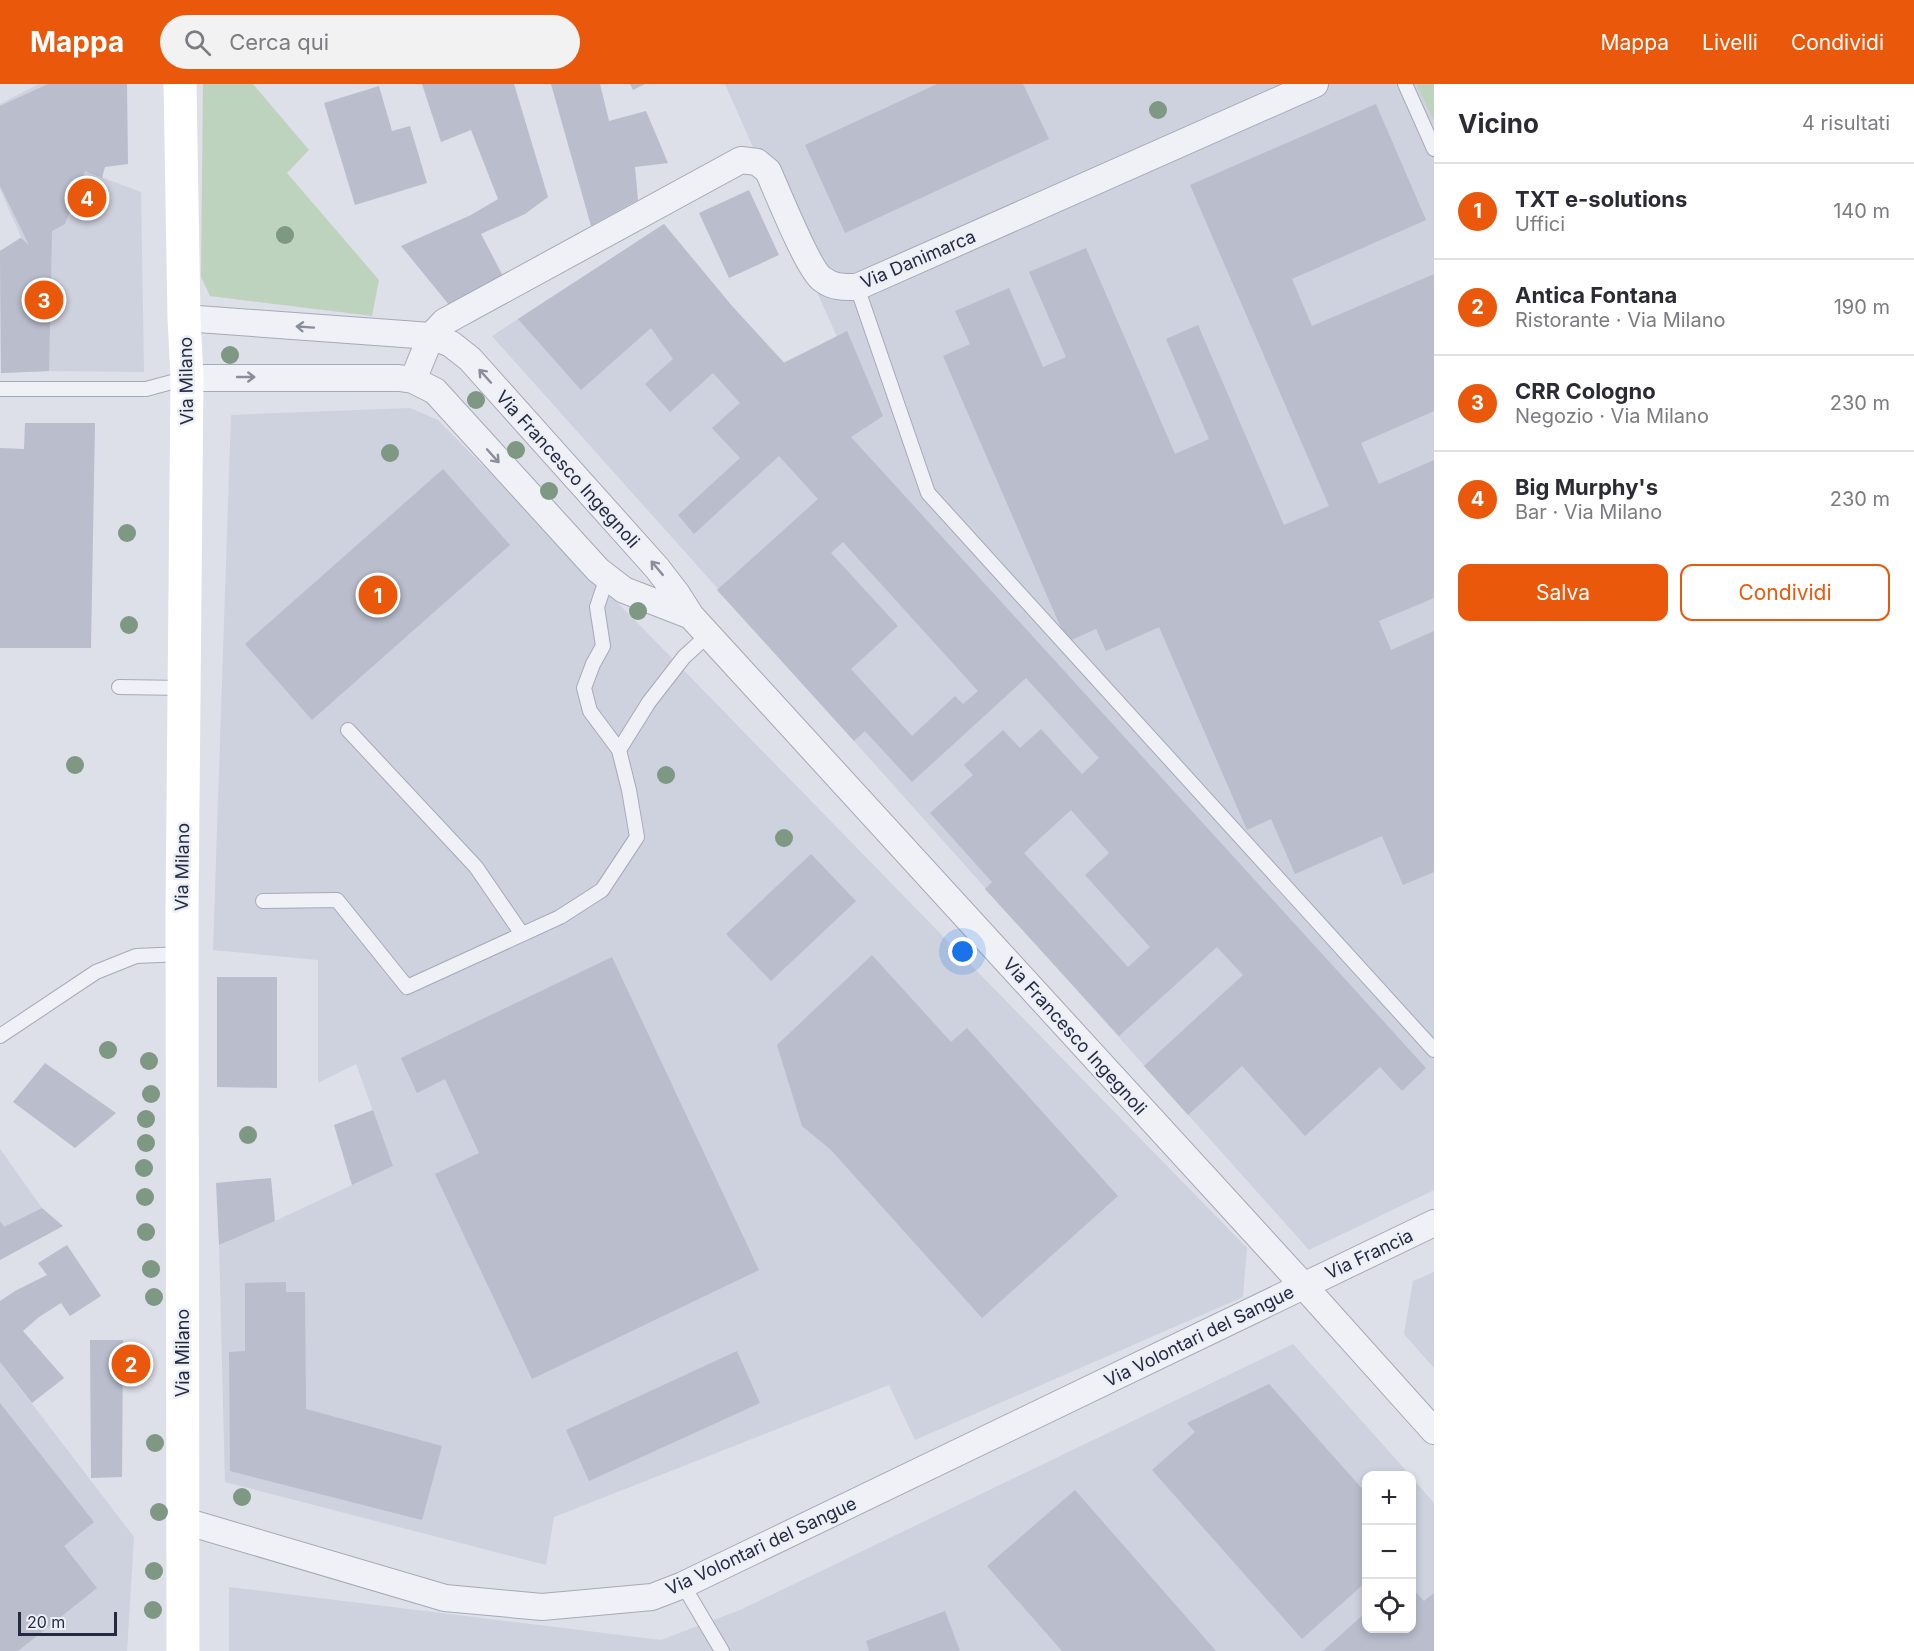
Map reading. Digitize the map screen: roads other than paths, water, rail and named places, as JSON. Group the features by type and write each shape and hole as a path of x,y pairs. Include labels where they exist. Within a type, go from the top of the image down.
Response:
{"main road":[{"name":"Via Milano","path":"180,84 187,378 182,954 181,1520 183,1651"}],"street":[{"name":"Via Danimarca","path":"431,336 444,322 741,160 757,162 768,171 807,258 820,278 837,288 857,287 1315,84"},
{"name":"Via Francesco Ingegnoli","path":"184,318 431,336 451,344 470,359 657,568 691,616 708,635 1434,1431"},
{"path":"413,380 431,336"},
{"name":"Via Francesco Ingegnoli","path":"187,378 399,378 413,380 435,391 597,570 624,590 691,616"},
{"name":"Via Francia","path":"1303,1285 1434,1223"},
{"name":"Via Volontari del Sangue","path":"181,1520 445,1598 542,1607 652,1597 683,1585 1303,1285"}],"lane":[{"path":"1405,84 1434,149"},
{"path":"857,287 928,493 1434,1050"},
{"name":"Via Francesco Ingegnoli","path":"0,389 146,389 187,378"},
{"path":"263,901 337,900 407,987 560,917 602,890 637,837 619,750 590,711 584,688 603,646 597,607 607,577"},
{"path":"619,750 649,702 684,657 708,635"},
{"path":"118,687 184,688"},
{"path":"348,730 476,867 522,934"},
{"path":"0,1036 96,972 136,956 182,954"},
{"path":"683,1585 722,1651"}],"place":[{"name":"Big Murphy's","path":"87,198"},
{"name":"CRR Cologno","path":"44,300"},
{"name":"TXT e-solutions","path":"378,595"},
{"name":"Antica Fontana","path":"131,1364"}]}
